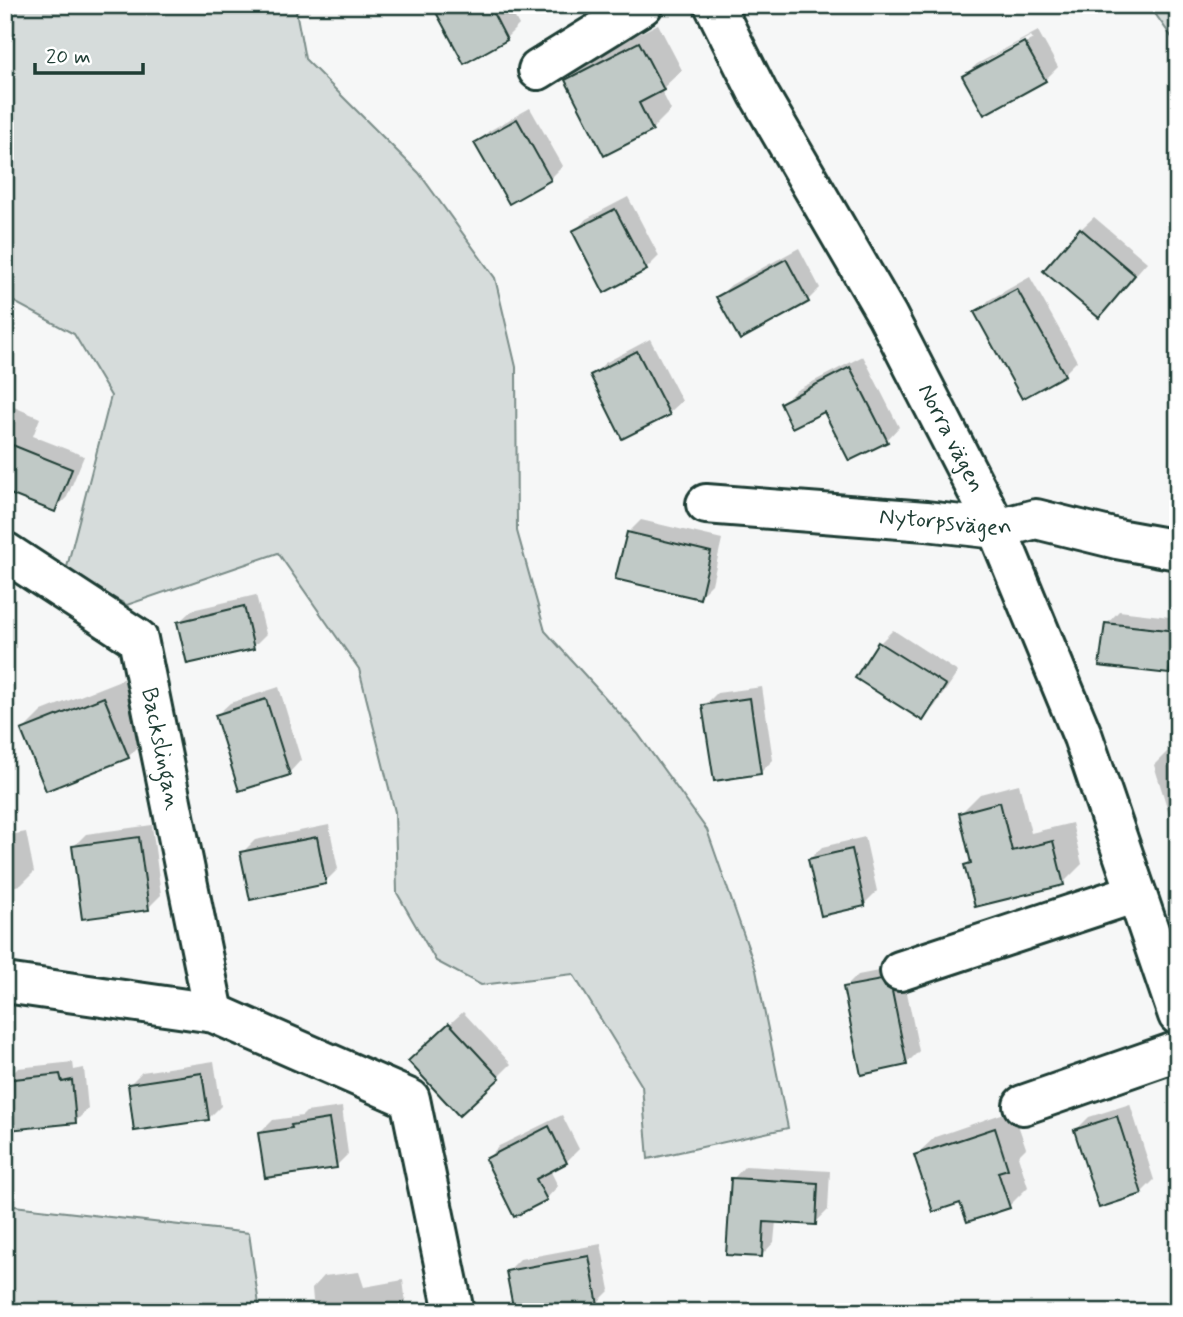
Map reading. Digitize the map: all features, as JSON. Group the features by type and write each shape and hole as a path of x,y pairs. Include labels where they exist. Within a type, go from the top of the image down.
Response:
{"street":[{"path":"538,70 643,5"},
{"name":"Norra vägen","path":"714,5 758,93 887,315 997,529 1083,737 1178,1015"},
{"name":"Nytorpsvägen","path":"706,504 997,529 1036,519 1117,539 1178,550"},
{"name":"Backslingan","path":"5,552 138,639 214,1013"},
{"path":"900,971 1136,893"},
{"path":"5,983 214,1013 410,1099 454,1312"},
{"path":"1023,1105 1178,1051"}],"shaded area":[{"path":"5,5 295,5 305,59 419,173 495,278 516,367 517,531 545,631 638,734 707,830 756,970 788,1128 648,1159 642,1086 573,974 481,985 436,961 397,893 395,812 359,669 278,553 127,605 66,571 111,396 74,334 5,297"},
{"path":"1149,5 1178,5 1178,46"},
{"path":"5,1205 249,1233 260,1312 5,1312"}],"building":[{"path":"432,5 489,5 507,40 464,64"},
{"path":"639,42 664,90 639,103 653,131 604,156 565,80"},
{"path":"1024,42 1046,81 984,115 962,76"},
{"path":"517,119 551,180 509,204 474,143"},
{"path":"615,209 647,270 604,293 572,231"},
{"path":"1080,228 1135,275 1099,318 1043,271"},
{"path":"786,259 809,302 740,340 716,297"},
{"path":"1017,289 1065,375 1022,399 974,312"},
{"path":"637,351 670,415 622,439 590,375"},
{"path":"850,367 888,442 849,461 824,412 792,428 780,403"},
{"path":"5,442 72,469 55,512 5,492"},
{"path":"627,532 711,552 700,599 615,579"},
{"path":"244,606 254,649 187,664 177,622"},
{"path":"1105,623 1176,631 1169,674 1099,666"},
{"path":"878,642 946,685 923,721 855,678"},
{"path":"104,697 129,758 46,791 21,730"},
{"path":"750,698 761,774 714,781 702,705"},
{"path":"266,699 290,775 239,791 215,715"},
{"path":"1000,802 1012,851 1053,841 1064,885 975,907 964,865 971,863 959,813"},
{"path":"139,837 149,910 82,919 72,846"},
{"path":"317,837 326,884 250,900 240,852"},
{"path":"852,849 865,906 821,916 808,859"},
{"path":"881,980 885,987 892,991 907,1065 861,1075 843,987"},
{"path":"449,1023 500,1078 459,1116 408,1061"},
{"path":"202,1073 209,1120 134,1131 128,1084"},
{"path":"60,1074 62,1082 72,1080 76,1123 9,1130 5,1080"},
{"path":"1117,1116 1142,1194 1099,1208 1074,1130"},
{"path":"329,1119 337,1168 265,1178 258,1133"},
{"path":"549,1126 567,1163 536,1179 547,1200 514,1217 485,1159"},
{"path":"995,1128 1008,1169 998,1172 1010,1208 967,1222 960,1203 933,1212 914,1155"},
{"path":"731,1178 818,1183 816,1225 764,1222 762,1257 726,1255"},
{"path":"589,1256 598,1305 560,1312 514,1312 506,1271"}]}
